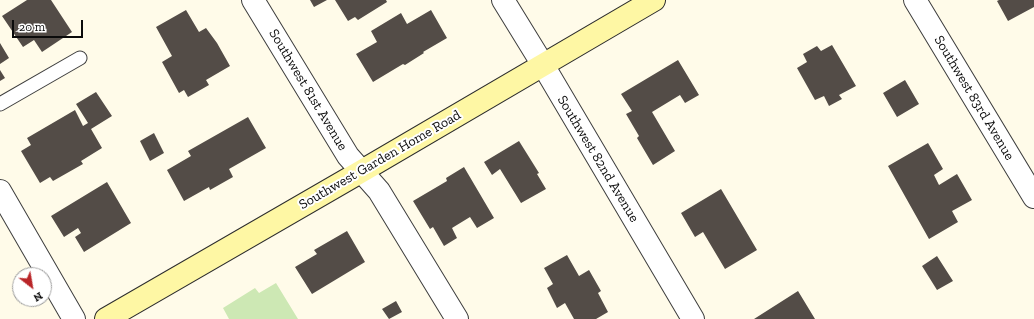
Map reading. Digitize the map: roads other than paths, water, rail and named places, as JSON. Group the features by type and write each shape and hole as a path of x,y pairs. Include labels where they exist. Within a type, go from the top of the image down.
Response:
{"main road":[{"name":"Southwest Garden Home Road","path":"106,319 654,0"}],"street":[{"name":"Southwest 81st Avenue","path":"253,0 348,156 379,192 457,319"},
{"name":"Southwest 82nd Avenue","path":"503,0 693,319"},
{"name":"Southwest 83rd Avenue","path":"915,0 1034,197"},
{"path":"0,191 74,319"}],"lane":[{"path":"0,104 80,58"}]}
